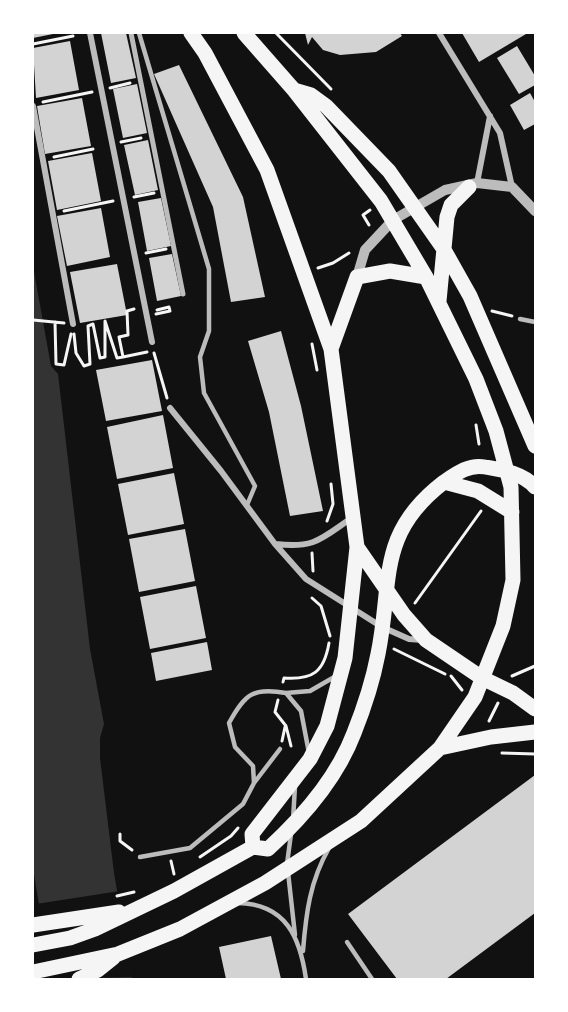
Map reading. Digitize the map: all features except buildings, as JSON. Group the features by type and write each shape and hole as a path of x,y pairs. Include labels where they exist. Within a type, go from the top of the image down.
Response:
{"highway":[{"path":"191,33 205,53 267,170 331,349 357,547 344,665 327,726 310,759 252,834 253,847"},
{"path":"33,972 118,954 189,924 229,904 288,869 361,821 440,748 475,697 503,626 513,580 512,512 508,471 476,379 426,277 381,201 294,90 244,33"},
{"path":"294,90 311,95 326,106 389,171 443,248 470,296 535,446"},
{"path":"439,302 443,248 451,205 473,185"},
{"path":"331,349 357,277 390,271 426,277"},
{"path":"33,945 70,938 137,909 253,847 268,849 292,827 320,794 354,734 386,647 382,627 385,587 398,534 415,510 444,482 471,466 508,471 535,487"},
{"path":"444,482 487,495 512,512"},
{"path":"357,547 404,615 426,640 482,678 513,693 535,709"},
{"path":"440,748 491,737 535,732"},
{"path":"33,925 137,909"},
{"path":"79,979 98,970 118,954"}],"street":[{"path":"90,33 152,342"},
{"path":"131,33 183,294"},
{"path":"439,33 500,133 512,187 535,211"},
{"path":"33,106 73,322"},
{"path":"473,185 490,116"},
{"path":"357,277 365,250 393,220 414,207 445,190 473,185 512,187"},
{"path":"170,408 275,544 306,579 382,627 399,635 426,640"},
{"path":"275,544 296,547 311,545 354,516"}],"lane":[{"path":"139,33 209,269 209,331 200,357 204,393 255,486 247,505"},
{"path":"520,319 535,322"},
{"path":"254,783 253,766 235,747 229,723 241,701 258,690 286,693 310,691 344,665"},
{"path":"286,693 301,711 310,759"},
{"path":"140,857 190,848 243,804 254,783 280,749"},
{"path":"296,777 292,827 287,849 295,935 303,956"},
{"path":"306,979 303,956 306,909 312,884 334,840"},
{"path":"229,904 252,903 262,907 285,922 295,935"},
{"path":"347,942 372,979"}],"path":[{"path":"33,44 72,36"},
{"path":"55,100 70,98"},
{"path":"112,144 152,135"},
{"path":"43,159 93,149"},
{"path":"305,272 333,263 349,253 369,224 363,215 381,201"},
{"path":"73,209 88,206"},
{"path":"362,235 372,243"},
{"path":"135,255 174,248"},
{"path":"123,357 118,337 128,335 130,332 127,311 145,307"},
{"path":"486,309 520,319"},
{"path":"33,320 55,322 56,364 64,365 73,322"},
{"path":"73,322 76,354 84,366 90,364 88,326 93,324 100,358 105,357 105,321 117,358 154,351 170,408"},
{"path":"311,342 317,373"},
{"path":"475,423 479,444"},
{"path":"331,482 333,504 327,520 308,534 313,572 300,587 321,606 328,621 331,637 327,654 344,665"},
{"path":"404,615 417,602 484,507 487,495"},
{"path":"399,635 386,647 452,676 461,690 475,697"},
{"path":"280,749 286,726"},
{"path":"492,753 535,754"},
{"path":"120,834 120,841 140,857"}],"shaded area":[{"path":"33,266 51,366 58,374 90,649 104,724 100,738 100,758 114,873 132,979 51,979 33,868"}],"pier":[{"path":"120,891 135,977 48,979 36,904"}]}
